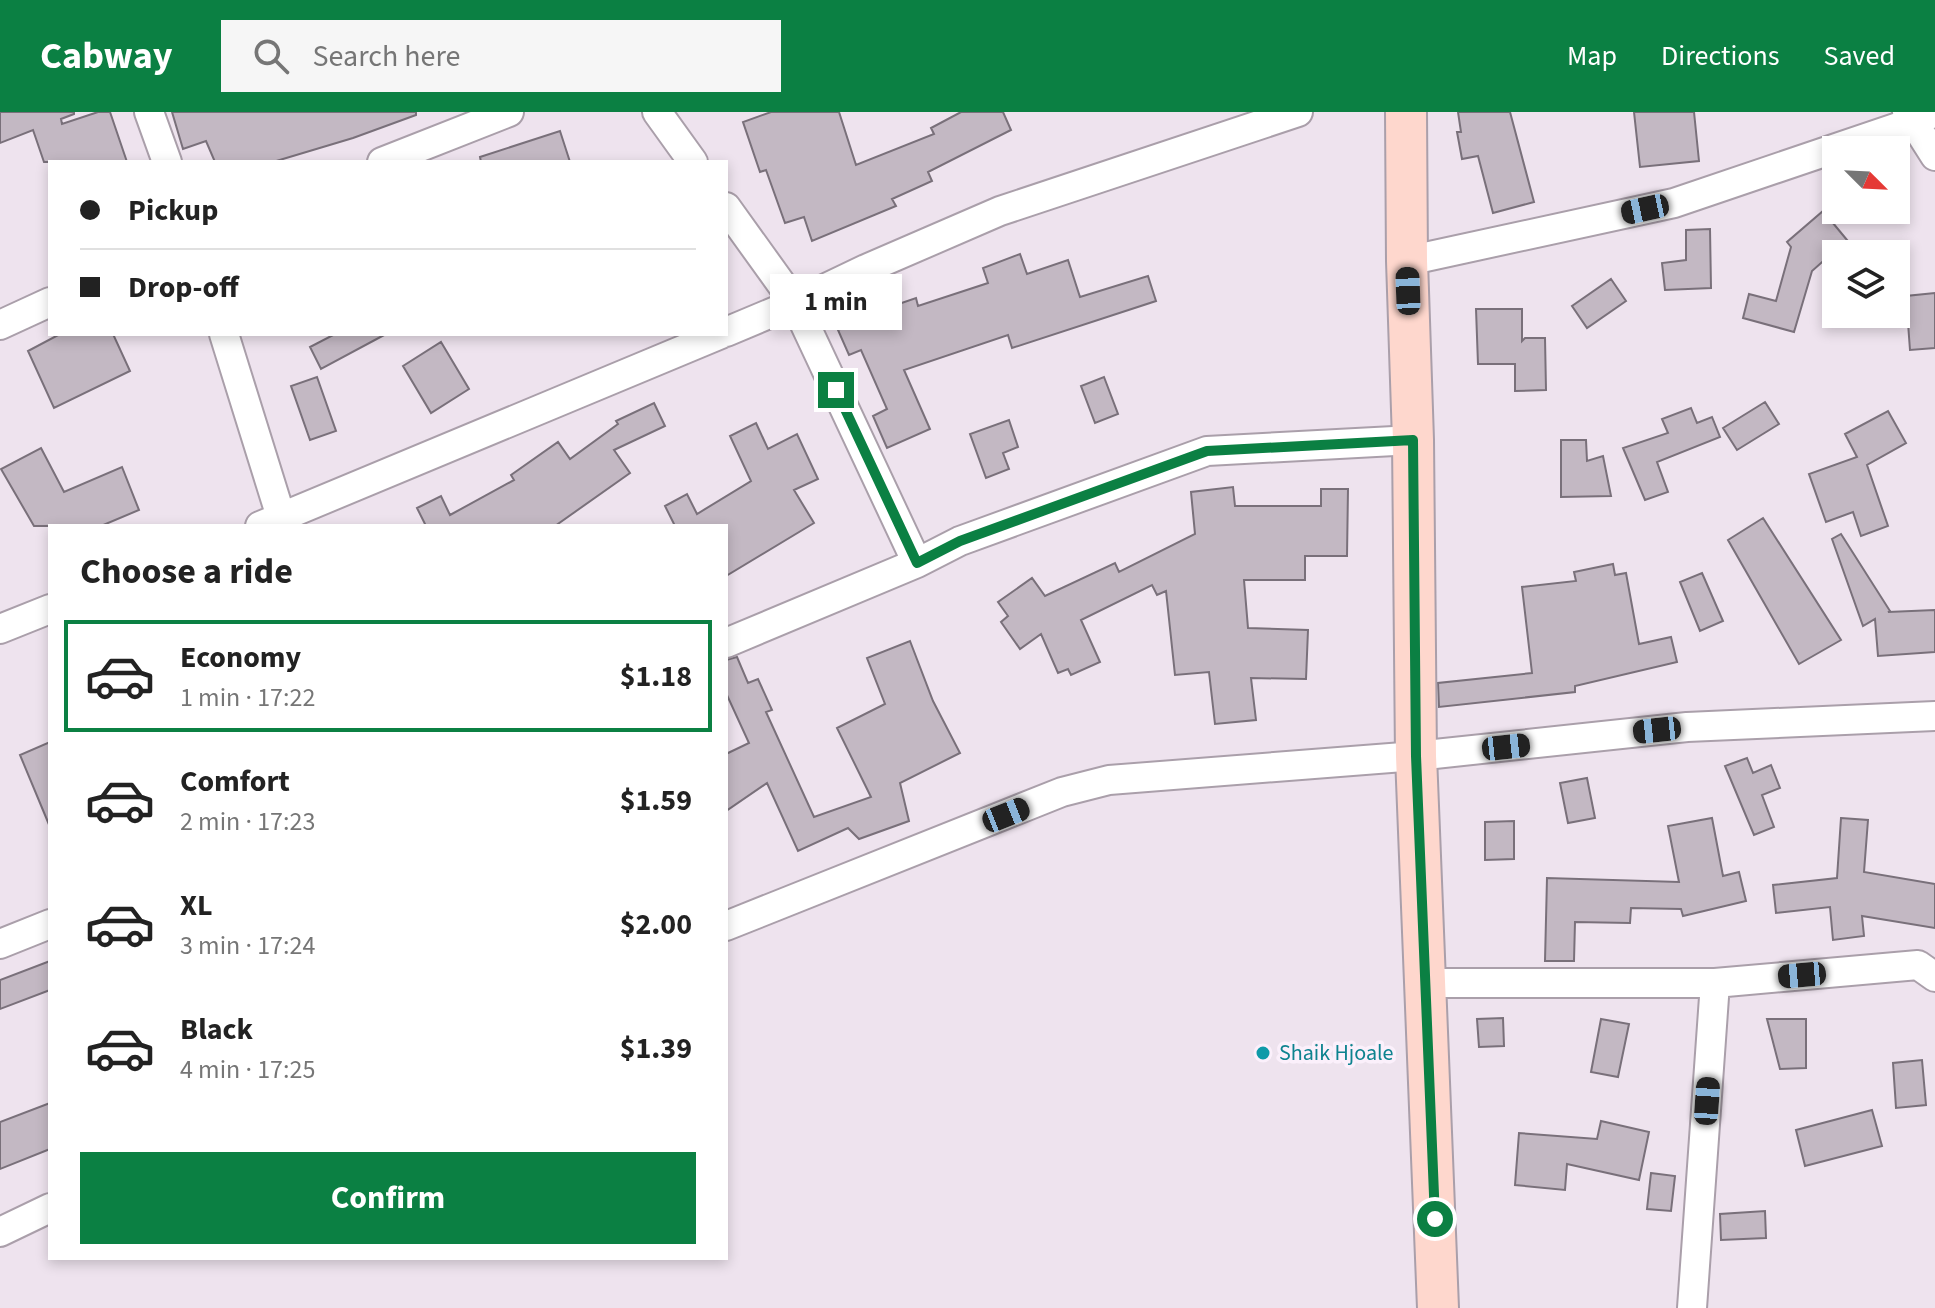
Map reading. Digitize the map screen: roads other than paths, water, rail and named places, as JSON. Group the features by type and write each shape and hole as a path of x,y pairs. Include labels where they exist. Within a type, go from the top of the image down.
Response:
{"street":[{"path":"149,112 166,160"},
{"path":"387,160 509,112"},
{"path":"657,112 692,160"},
{"path":"728,331 1000,211 1298,112"},
{"path":"1406,112 1416,756 1438,1308"},
{"path":"1407,261 1674,203 1918,115 1935,156"},
{"path":"728,210 795,303 917,563"},
{"path":"0,325 48,303"},
{"path":"224,336 266,524 717,336"},
{"path":"728,642 917,563 960,541 1207,451 1413,440"},
{"path":"0,629 48,610"},
{"path":"728,925 1062,792 1109,780 1416,756 1687,727 1935,716"},
{"path":"0,944 48,925"},
{"path":"1425,983 1715,983 1918,965 1935,977"},
{"path":"1692,1308 1715,983"},
{"path":"0,1232 48,1209"}],"place":[{"name":"Shaik Hjoale","path":"1263,1053"}]}
